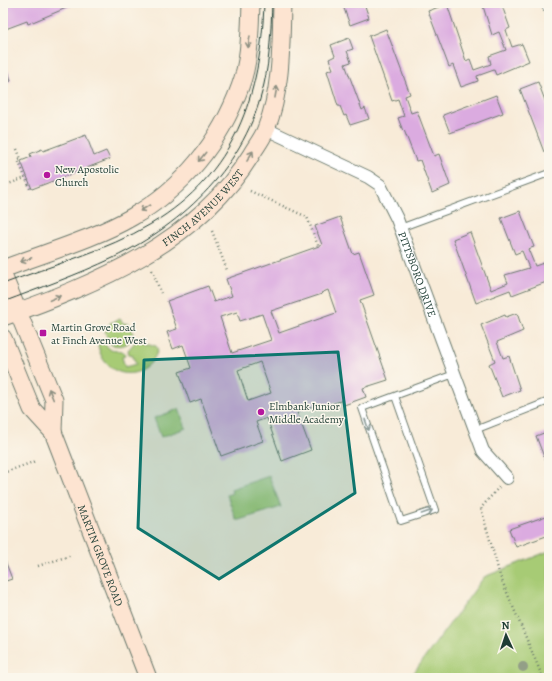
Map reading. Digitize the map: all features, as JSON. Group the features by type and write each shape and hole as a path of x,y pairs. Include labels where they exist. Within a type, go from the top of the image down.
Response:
{"main road":[{"path":"3,269 110,228 132,217 176,185 199,162 211,146 241,86 250,31 251,3"},
{"name":"FINCH AVENUE WEST","path":"11,314 81,287 118,269 165,243 192,222 231,182 266,129 277,86 281,45 282,3"},
{"name":"MARTIN GROVE ROAD","path":"3,276 11,314 54,400 53,432"},
{"name":"MARTIN GROVE ROAD","path":"3,338 32,409 53,432 148,678"}],"street":[{"path":"548,3 549,7"},
{"name":"PITTSBORO DRIVE","path":"266,129 368,177 380,185 400,228 483,451 507,478"}],"lane":[{"path":"400,228 549,173"},
{"path":"395,396 435,510 400,521 362,408 454,374"},
{"path":"475,430 549,401"}],"path":[{"path":"17,149 21,159 18,160 31,191"},
{"path":"3,186 25,178"},
{"path":"250,191 307,217 318,246"},
{"path":"212,231 227,270"},
{"path":"152,270 161,293"},
{"path":"3,473 36,461"},
{"path":"507,478 481,508 500,576 543,678"},
{"path":"38,566 72,555"}],"highlighted area":[{"path":"338,352 355,493 219,579 138,528 144,360"}],"green space":[{"path":"120,319 123,323 129,324 133,334 130,342 121,346 110,344 105,332 110,323"},
{"path":"100,340 111,350 124,352 125,356 122,357 125,367 136,364 132,354 129,355 128,350 137,340 156,346 158,350 152,361 144,368 135,373 126,373 116,371 108,365 102,357 98,345"},
{"path":"179,409 186,428 161,437 154,418"},
{"path":"269,476 281,507 236,520 227,495 232,493 231,489"},
{"path":"549,551 549,678 410,678 484,577"}],"building":[{"path":"3,3 70,3 71,6 28,24 27,21 3,30"},
{"path":"342,3 364,3 369,18 350,25"},
{"path":"482,3 501,3 510,28 506,30 512,47 522,44 529,61 496,75 494,70 477,76 478,81 461,87 453,65 449,67 428,11 447,4 466,61 470,59 474,70 491,64 489,56 506,50 499,32 492,35"},
{"path":"386,29 410,94 405,96 411,113 417,111 434,156 439,154 450,185 432,193 420,160 416,161 404,130 403,131 398,118 404,116 398,99 392,101 369,36"},
{"path":"349,38 353,49 347,51 351,62 345,64 362,110 365,108 369,119 350,125 346,115 344,116 340,106 338,106 327,71 333,69 329,59 335,56 331,45"},
{"path":"8,70 11,81 3,84 3,72"},
{"path":"538,82 549,111 549,150 544,152 520,89"},
{"path":"496,95 503,113 450,133 443,115"},
{"name":"New Apostolic Church","path":"86,135 94,156 106,151 110,159 32,189 21,161 31,157 30,154 42,149 43,151"},
{"path":"520,211 534,247 528,249 535,266 549,261 549,281 512,295 510,290 476,303 453,239 470,232 491,290 508,283 505,275 529,268 522,251 515,254 501,218"},
{"name":"Elmbank Junior Middle Academy","path":"340,217 353,254 359,252 374,295 360,300 388,380 363,388 366,397 344,405 343,400 321,408 319,404 297,412 311,450 282,461 267,418 256,422 263,441 221,456 201,399 190,403 179,372 191,368 183,345 173,349 167,332 177,329 167,301 208,286 214,302 232,296 226,279 322,245 315,226","holes":["328,290 336,313 279,333 271,311 322,294 321,293","237,312 240,321 262,314 271,340 232,353 220,317","260,362 271,393 248,401 238,370"]},
{"path":"517,313 523,331 497,342 503,358 509,356 520,390 502,397 489,364 495,361 481,325 505,315 506,317"},
{"path":"549,431 549,470 536,436"},
{"path":"549,515 549,535 516,547 509,529"},
{"path":"3,555 12,579 3,582"}],"tram line":[{"path":"3,284 97,250 134,234 180,204 204,181 223,156 238,129 249,100 257,69 262,37 264,3"},
{"path":"3,302 86,270 139,244 188,209 209,188 227,165 243,140 255,113 264,84 268,64 272,3"}],"place":[{"name":"New Apostolic Church","path":"47,175"},
{"name":"Martin Grove Road at Finch Avenue West","path":"43,333"},
{"name":"Elmbank Junior Middle Academy","path":"261,412"}]}
